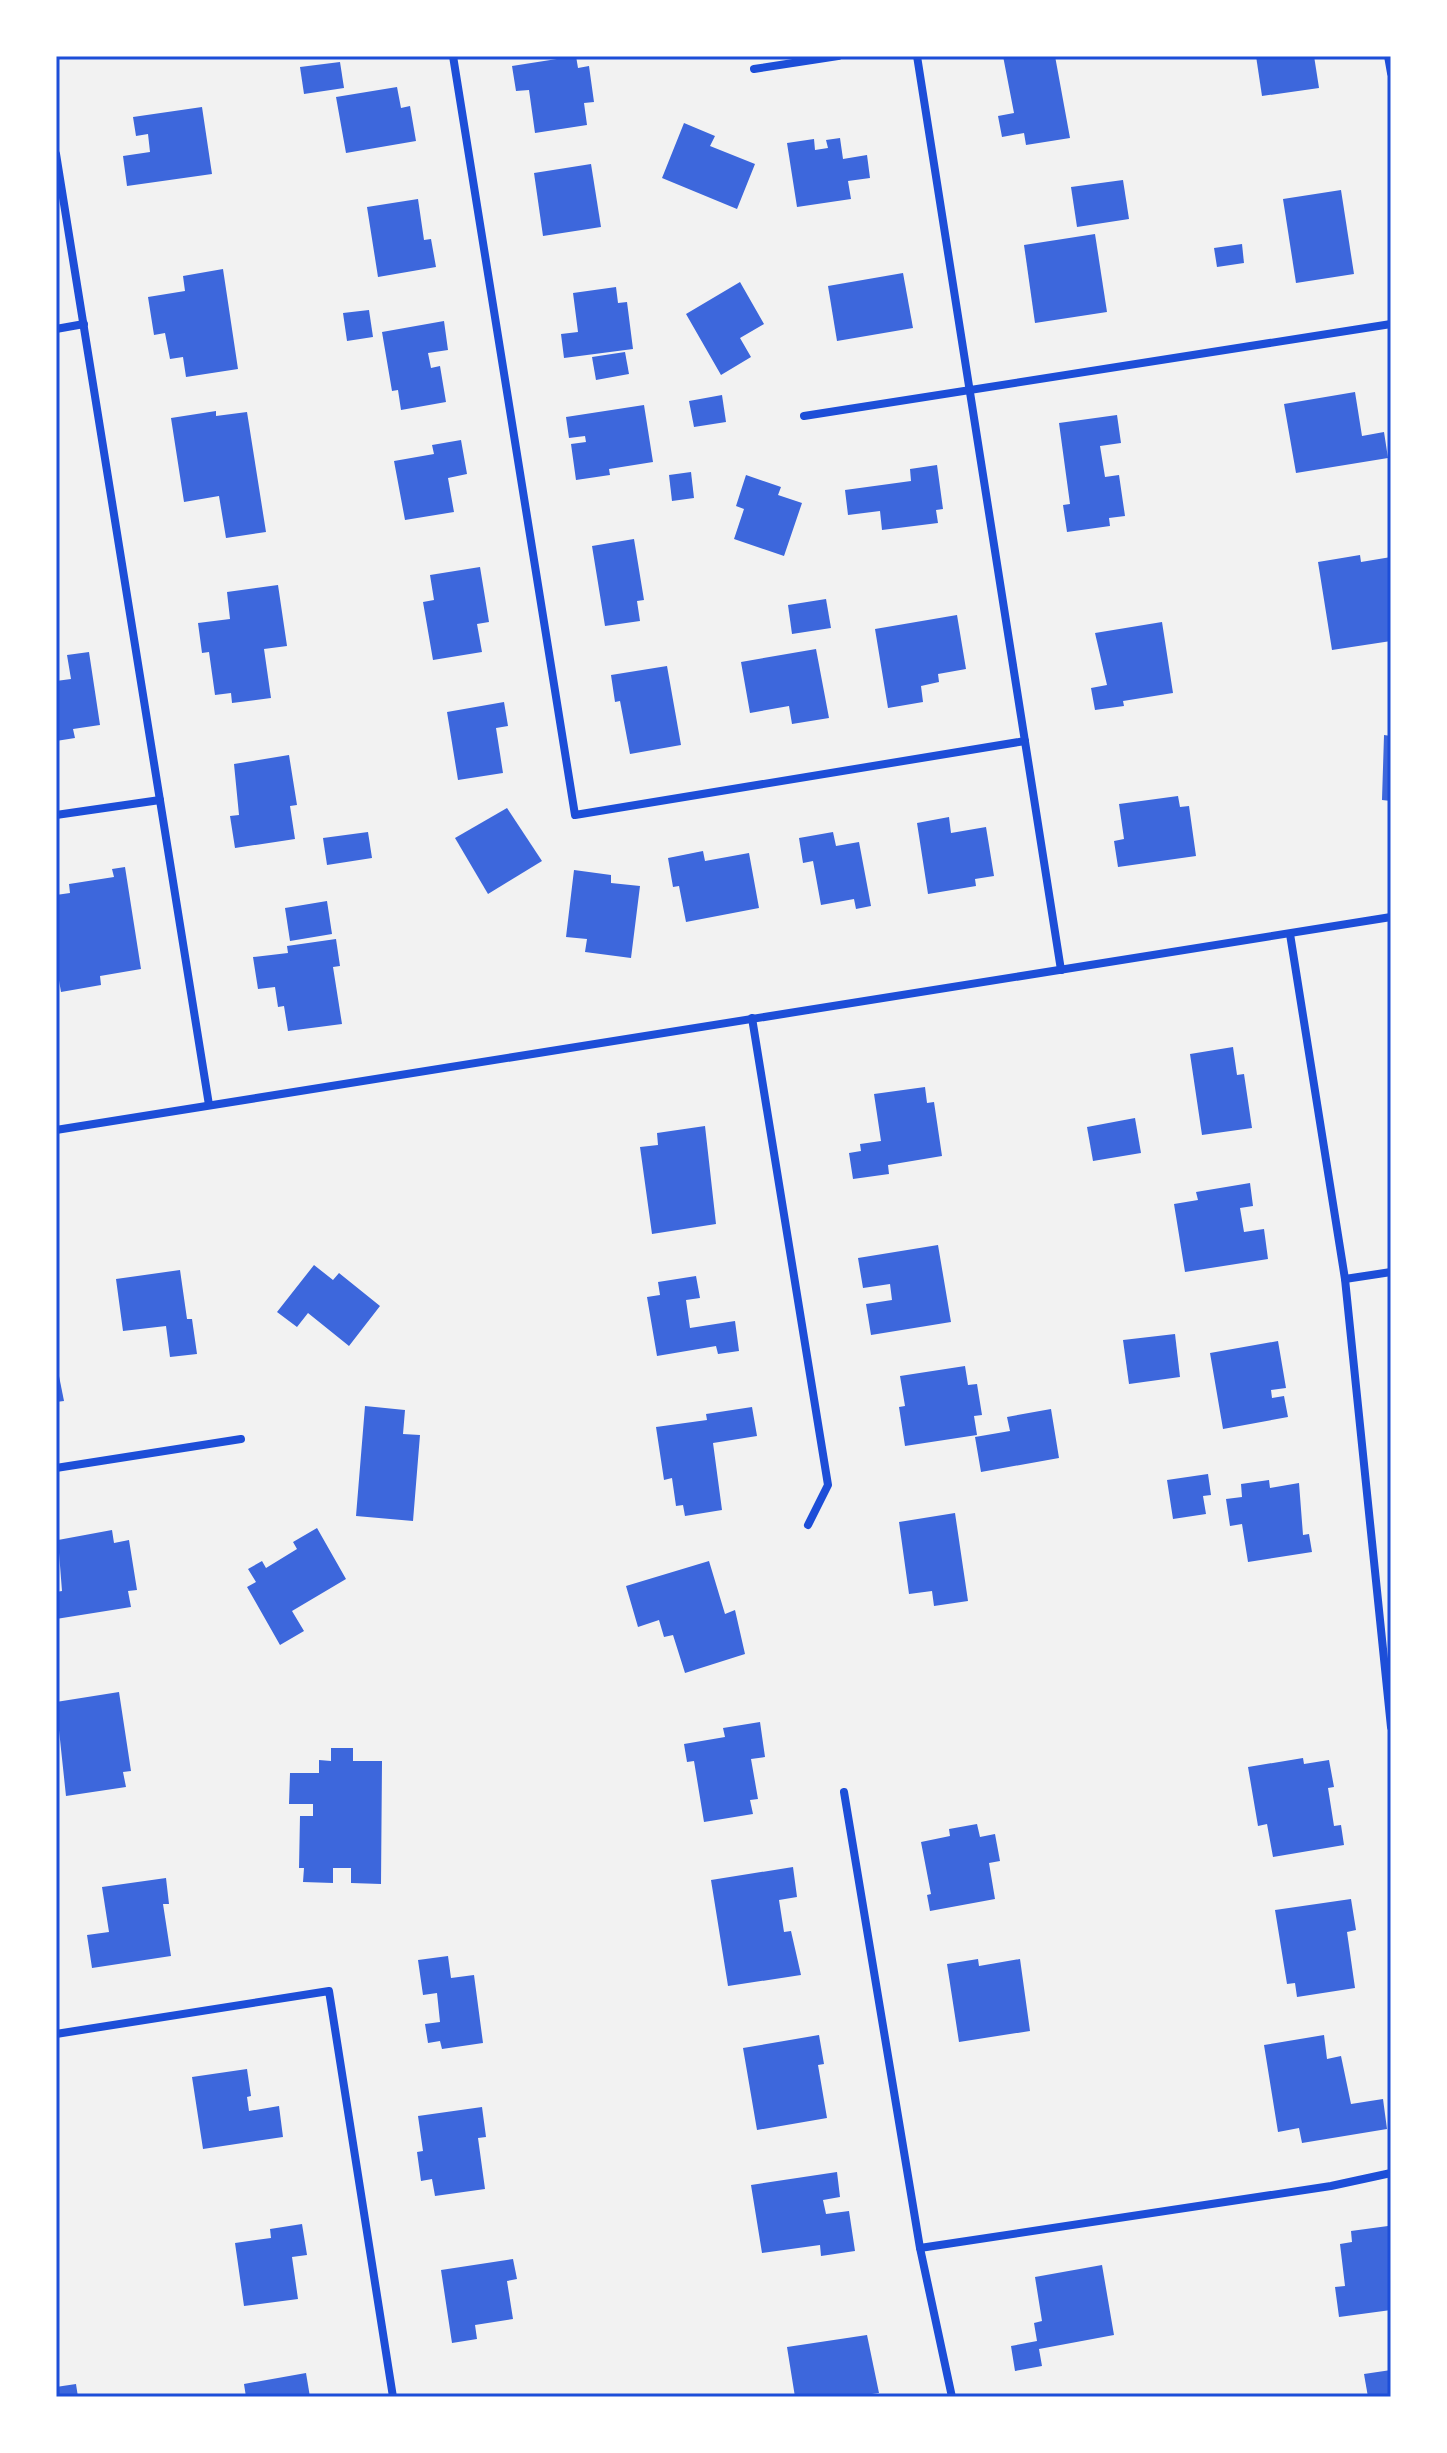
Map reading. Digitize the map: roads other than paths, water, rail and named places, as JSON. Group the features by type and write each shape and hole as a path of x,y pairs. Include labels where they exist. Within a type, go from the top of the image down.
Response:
{"street":[{"path":"453,56 575,815 1025,741"},
{"path":"754,69 838,56"},
{"path":"917,56 1061,970"},
{"path":"1388,56 1391,73"},
{"path":"56,154 209,1105"},
{"path":"56,329 84,324"},
{"path":"804,416 1391,324"},
{"path":"56,815 160,800"},
{"path":"56,1130 1391,917"},
{"path":"1290,934 1345,1279 1391,1727"},
{"path":"752,1018 828,1485 808,1525"},
{"path":"1345,1279 1391,1272"},
{"path":"56,1468 241,1439"},
{"path":"844,1792 920,2248 952,2397"},
{"path":"56,2034 329,1991 393,2397"},
{"path":"920,2248 1331,2186 1391,2173"}]}
